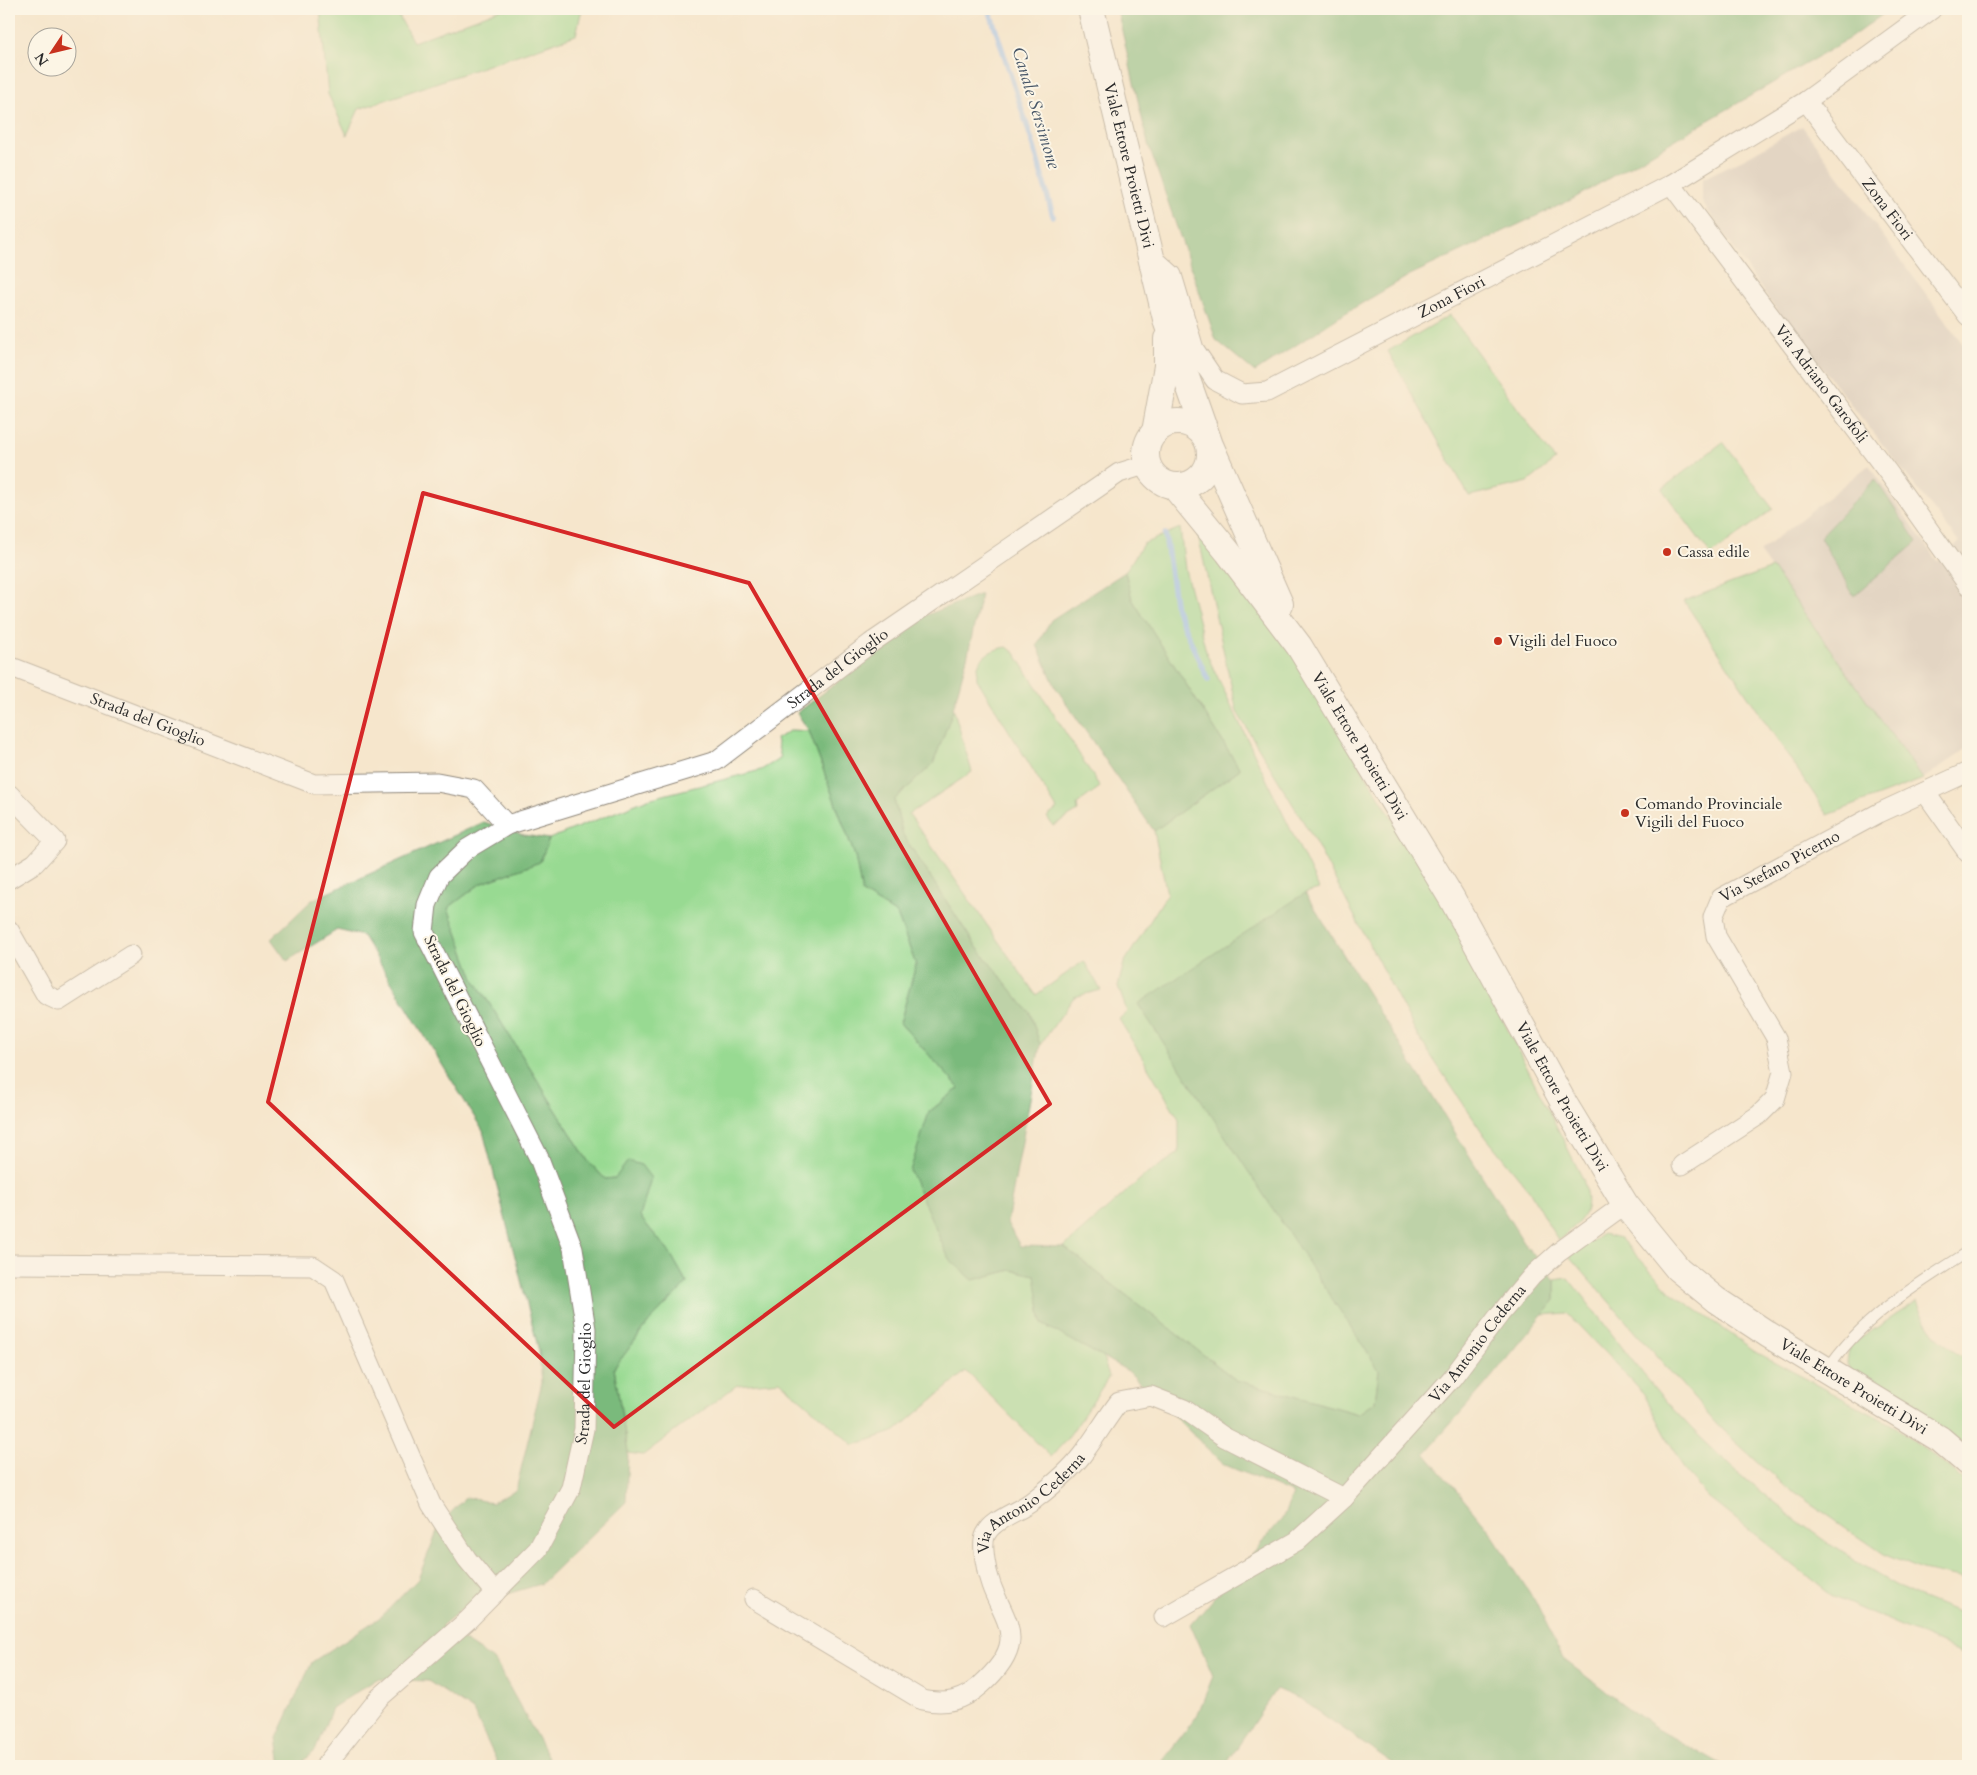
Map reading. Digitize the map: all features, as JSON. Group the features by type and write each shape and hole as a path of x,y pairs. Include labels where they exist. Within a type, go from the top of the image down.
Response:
{"main road":[{"name":"Viale Ettore Proietti Divi","path":"1091,9 1167,323 1210,445 1299,646"},
{"name":"Viale Ettore Proietti Divi","path":"1155,432 1172,423 1191,424 1199,429 1210,445 1208,466 1203,476 1184,486 1174,486 1158,479 1148,464 1147,447 1155,432 1167,366 1167,323"},
{"name":"Viale Ettore Proietti Divi","path":"1174,486 1228,552 1299,646 1451,897 1565,1106 1625,1204 1678,1268 1716,1300 1940,1439 1968,1463"},
{"name":"Viale Ettore Proietti Divi","path":"1940,1439 1958,1442 1968,1448"}],"street":[{"name":"Zona Fiori","path":"1151,256 1172,275 1194,349 1215,380 1242,394 1267,392 1671,184 1806,101 1932,9"},
{"name":"Zona Fiori","path":"1806,101 1968,316"},
{"name":"Via Adriano Garofoli","path":"1671,184 1890,476 1968,585"},
{"name":"Strada del Gioglio","path":"325,1766 378,1698 468,1620 538,1549 571,1488 584,1429 586,1329 573,1248 539,1158 424,932 427,905 439,876 467,849 507,825 716,761 894,626 1119,473 1148,464"},
{"name":"Strada del Gioglio","path":"9,666 314,784 437,782 474,790 507,825"},
{"path":"1968,772 1926,792 1968,853"},
{"name":"Via Stefano Picerno","path":"1682,1166 1759,1115 1775,1099 1783,1072 1776,1038 1716,936 1713,917 1721,898 1879,812 1926,792"},
{"path":"9,794 54,841 35,863 9,879"},
{"path":"9,930 46,995 59,1001 131,955"},
{"name":"Via Antonio Cederna","path":"1164,1617 1297,1541 1344,1498 1452,1378 1500,1314 1532,1276 1559,1252 1625,1204"},
{"path":"9,1264 313,1266 334,1280 431,1504 467,1559 495,1593"},
{"name":"Via Antonio Cederna","path":"754,1599 922,1700 942,1704 971,1694 999,1668 1010,1645 1011,1628 988,1578 984,1543 987,1532 998,1522 1031,1503 1057,1481 1081,1456 1119,1402 1150,1396 1184,1409 1224,1437 1344,1498"}],"lane":[{"path":"1826,1370 1860,1331 1895,1300 1968,1252"}],"highlighted area":[{"path":"423,493 749,583 1050,1104 614,1427 268,1102"}],"shaded area":[{"path":"1802,126 1968,351 1968,747 1923,779 1759,552 1869,465 1937,561 1959,542 1769,300 1702,202 1702,179 1745,158"}],"green space":[{"path":"320,9 395,9 413,42 501,9 582,9 576,35 359,109 347,135 328,94"},
{"path":"1117,9 1890,9 1850,38 1573,199 1410,275 1342,315 1255,372 1216,340 1148,144"},
{"path":"1450,315 1555,460 1528,482 1469,496 1388,351"},
{"path":"1723,442 1773,509 1711,555 1662,489"},
{"path":"1875,479 1917,542 1854,596 1820,537"},
{"path":"1196,526 1259,600 1444,903 1583,1179 1587,1200 1584,1215 1558,1241 1529,1190 1485,1136 1419,1038 1312,836 1237,712"},
{"path":"1180,528 1185,569 1207,655 1319,889 1305,893 1379,1370 1375,1402 1358,1414 1236,1380 1064,1247 1144,1176 1179,1153 1179,1119 1119,1019 1127,1012 1118,986 1124,963 1167,894 1154,831 1240,769 1132,599 1125,572 1143,544"},
{"path":"1772,568 1923,779 1828,815 1684,601"},
{"path":"1125,572 1132,599 1240,769 1154,831 1056,688 1037,645 1051,620"},
{"path":"981,594 968,654 951,716 933,764 894,800 903,835 975,945 1030,1013 1040,1045 1007,1223 1020,1246 1064,1247 1236,1380 1358,1414 1375,1402 1379,1370 1138,1004 1305,893 1526,1246 1555,1280 1555,1300 1485,1385 1425,1453 1486,1526 1535,1601 1563,1659 1652,1726 1723,1766 1397,1766 1302,1700 1276,1689 1225,1766 1158,1766 1197,1716 1213,1676 1191,1625 1282,1519 1293,1494 1223,1464 1128,1371 1042,1324 1035,1275 1011,1270 973,1280 949,1259 910,1171 929,1112 959,1088 900,1023 916,965 897,914 862,893 855,856 809,731 797,713 924,616"},
{"path":"1007,647 1015,653 1100,787 1077,804 1078,811 1053,826 1047,817 1057,809 977,679 978,666 984,657 994,650"},
{"path":"953,707 972,772 909,814 1036,995 1084,961 1101,990 1074,997 1040,1045 1030,1013 975,945 903,835 894,800 933,764"},
{"path":"791,730 809,731 855,856 862,893 897,914 916,965 900,1023 959,1088 929,1112 973,1280 1011,1270 1036,1275 1042,1324 1103,1357 1109,1377 1067,1439 1051,1457 966,1371 896,1431 854,1445 780,1381 737,1385 643,1455 628,1453 614,1368 649,1322 687,1283 670,1253 640,1217 615,1178 605,1179 588,1161 474,979 448,908 480,884 539,862 549,839 648,799 761,770 781,758 776,739"},
{"path":"484,822 524,835 549,839 540,862 480,884 448,908 474,979 588,1161 605,1179 615,1178 628,1161 641,1165 651,1178 640,1217 670,1253 687,1283 649,1322 614,1368 628,1453 626,1502 541,1584 466,1606 441,1626 495,1661 553,1766 499,1766 473,1711 428,1681 377,1679 332,1708 315,1751 298,1766 281,1766 277,1738 312,1662 382,1616 418,1579 440,1524 466,1497 492,1503 516,1490 542,1382 539,1351 483,1131 363,936 337,930 287,961 271,939 312,900"},
{"path":"1603,1234 1620,1238 1672,1293 1758,1353 1896,1427 1968,1483 1968,1580 1922,1570 1884,1554 1781,1483 1718,1426 1569,1256"},
{"path":"1568,1278 1643,1374 1674,1410 1714,1450 1762,1493 1813,1533 1867,1569 1913,1594 1968,1616 1968,1655 1831,1595 1708,1497 1685,1471 1644,1394 1567,1313 1542,1315 1555,1300 1555,1280"},
{"path":"1917,1301 1936,1335 1950,1348 1968,1358 1968,1446 1855,1380 1847,1364 1849,1346"}],"waterway":[{"name":"Canale Sersimone","path":"989,9 1034,147 1053,216"},
{"name":"Canale Sersimone","path":"1165,534 1176,609 1208,680"}],"place":[{"name":"Cassa edile","path":"1667,552"},
{"name":"Vigili del Fuoco","path":"1498,641"},
{"name":"Comando Provinciale Vigili del Fuoco","path":"1625,813"}]}
